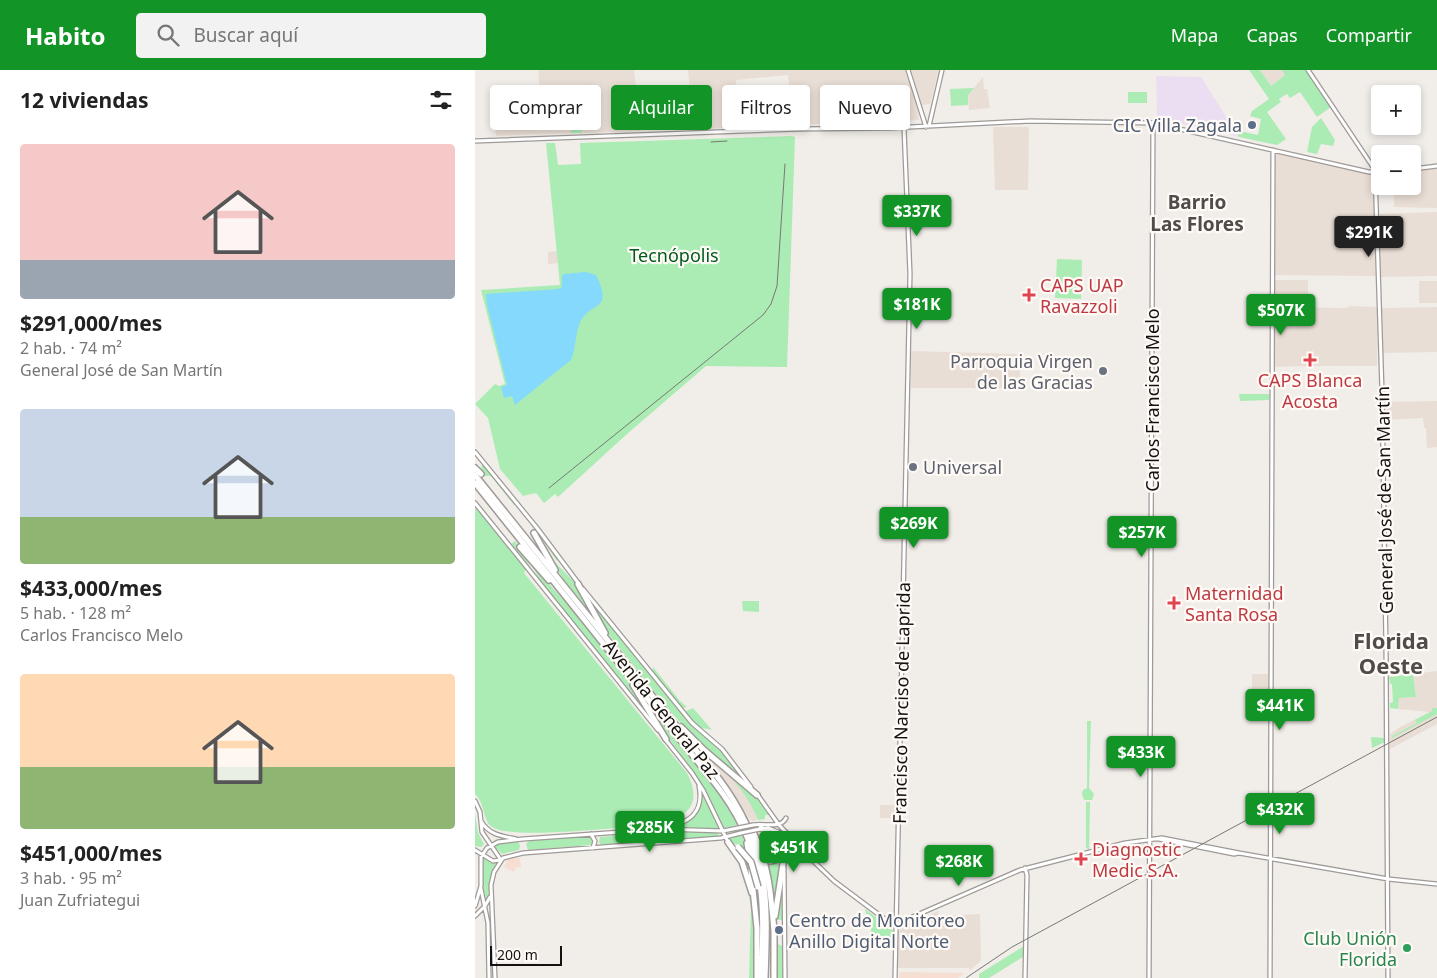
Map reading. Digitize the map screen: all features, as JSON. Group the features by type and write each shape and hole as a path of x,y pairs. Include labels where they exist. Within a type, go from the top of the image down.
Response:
{"highway":[{"name":"Avenida General Paz","path":"475,468 478,475 560,586 731,806 750,858 758,939 757,978"},
{"name":"Avenida General Paz","path":"475,483 560,586 616,650 719,779 739,810 752,838 763,876 767,910 767,964 765,978"},
{"path":"534,533 560,586"},
{"path":"520,547 545,576 560,586"},
{"path":"579,584 616,650"},
{"path":"627,673 666,739"},
{"path":"663,710 697,743 757,795"},
{"path":"739,810 763,854 771,891 774,931"},
{"path":"761,828 775,836 781,847 779,856 775,861 768,860 763,854"},
{"name":"Avenida General Paz","path":"740,830 749,839 761,884 765,978"},
{"path":"727,839 746,854 753,866 758,887 763,946"},
{"path":"727,839 742,862 755,905"},
{"path":"775,978 773,960 774,931 784,857"}],"street":[{"path":"908,70 928,126"},
{"path":"928,126 943,70"},
{"path":"1308,70 1371,163"},
{"path":"910,128 1030,121 1153,123 1371,171"},
{"name":"Carlos Francisco Melo","path":"1149,978 1153,123"},
{"path":"475,141 820,129"},
{"name":"Francisco Narciso de Laprida","path":"895,978 910,274 905,130"},
{"path":"1270,978 1273,150"},
{"path":"1421,167 1437,166"},
{"name":"General José de San Martín","path":"1378,195 1388,978"},
{"path":"475,452 533,522 579,584 692,723 722,749 779,825 786,838 784,857 785,978"},
{"name":"Avenida General Paz","path":"475,503 666,739 698,783 727,839"},
{"path":"668,842 671,829 689,818 698,809 700,799 698,783"},
{"path":"475,801 478,807 482,832 501,860"},
{"path":"779,825 786,818"},
{"path":"481,821 493,833 519,839"},
{"path":"475,850 493,861 515,854 727,839 740,830 764,823 779,825 790,833 809,857"},
{"path":"489,978 488,922 481,886 480,859 482,854 491,845 519,839 665,829 723,831 755,830 761,828 790,833"},
{"path":"665,829 668,842"},
{"path":"774,830 809,857 837,884 890,923 896,924 1025,868 1089,851 1150,838 1388,879 1437,884"},
{"path":"786,838 790,833"},
{"path":"591,834 595,841 592,848"},
{"path":"495,978 491,885 501,860"},
{"path":"1025,868 1027,875 1025,978"},
{"path":"475,906 481,886"},
{"path":"475,916 485,906 491,896"}],"shaded area":[{"path":"538,70 634,70 636,85 611,85 611,130 641,131 496,136 495,130 601,130 601,85 539,85"},
{"path":"688,70 905,70 910,85 820,85 820,124 810,124 810,85 789,85 788,75 736,80 736,85 722,85 722,128 712,129 712,85 690,85"},
{"path":"911,70 939,70 930,104 922,105"},
{"path":"1260,70 1282,70 1286,75 1271,86"},
{"path":"1156,76 1201,77 1239,137 1157,118"},
{"path":"983,77 984,89 987,89 990,108 969,110 968,95"},
{"path":"910,85 918,110 919,120 910,120"},
{"path":"993,127 1029,127 1028,190 995,190"},
{"path":"1275,153 1371,174 1371,195 1374,195 1376,276 1273,275"},
{"path":"1437,167 1437,208 1394,207 1394,195 1421,195 1421,170"},
{"path":"1437,212 1437,276 1380,277 1380,214"},
{"path":"557,251 558,263 548,264 548,252"},
{"path":"1274,280 1308,280 1308,302 1274,303"},
{"path":"1419,281 1437,281 1437,303 1419,303"},
{"path":"1350,306 1378,307 1377,366 1313,366 1313,353 1307,353 1307,366 1274,367 1274,307 1346,308"},
{"path":"1437,307 1437,352 1383,353 1382,308"},
{"path":"911,351 1020,354 1020,388 911,388"},
{"path":"1437,401 1437,447 1427,448 1426,428 1424,428 1423,418 1385,420 1385,402"},
{"path":"1437,671 1437,724 1390,749 1390,734 1430,712 1398,709 1399,698 1416,697 1413,674"},
{"path":"1252,674 1268,674 1268,695 1252,695"},
{"path":"703,753 710,756 732,778 749,799 758,820 753,821 749,819 728,785"},
{"path":"880,805 896,805 895,818 880,818"},
{"path":"766,832 771,841 770,849 759,843 755,835"},
{"path":"508,858 520,858 521,867 516,867 514,872 504,867"},
{"path":"938,911 939,916 980,914 981,961 969,971 969,968 897,968 900,928"},
{"path":"900,972 965,973 958,978 899,978"}],"green space":[{"path":"1249,70 1260,70 1271,86 1285,75 1282,70 1307,70 1331,107 1317,117 1300,92 1290,98 1287,94 1279,99 1281,102 1267,112 1286,139 1277,145 1239,137 1235,130 1258,135 1261,119 1250,116 1252,111 1269,99"},
{"path":"974,88 968,95 968,105 951,106 950,89"},
{"path":"1128,92 1147,92 1147,103 1128,103"},
{"path":"1321,118 1335,140 1333,146 1321,144 1317,154 1307,152 1312,127"},
{"path":"571,130 582,130 582,133 571,133"},
{"name":"Tecnópolis","path":"795,137 787,367 706,366 558,497 555,494 544,503 536,493 523,496 500,469 488,418 475,404 495,384 499,386 505,384 481,290 560,285 546,143 555,143 558,165 581,164 580,143"},
{"path":"1057,259 1082,260 1081,299 1055,298"},
{"path":"1239,394 1269,394 1269,400 1240,401"},
{"path":"483,463 537,530 557,561 516,504 514,505 491,476 485,476 481,468"},
{"path":"475,505 526,569 524,573 687,773 692,785 692,804 681,816 673,820 651,825 568,832 503,831 489,824 481,802 475,794"},
{"path":"897,509 903,509 903,518 887,518 890,511 896,512"},
{"path":"515,541 532,570 511,544"},
{"path":"541,543 552,559 579,587 596,620 564,580"},
{"path":"528,560 567,604 629,681 650,717 544,586"},
{"path":"586,595 694,728 721,750 741,778 698,742 669,710 610,636 600,622"},
{"path":"742,601 759,601 759,612 743,611"},
{"path":"653,667 687,707 681,709 652,673"},
{"path":"1413,674 1416,697 1399,698 1398,709 1390,708 1390,703 1393,702 1392,684 1390,684 1389,677"},
{"path":"646,703 707,778 737,825 724,828 695,773 666,735"},
{"path":"693,708 712,730 697,727 685,713"},
{"path":"1432,708 1437,708 1437,714 1392,738 1392,736 1417,723 1415,720 1432,711"},
{"path":"1087,721 1091,721 1089,788 1094,794 1092,800 1084,800 1082,794 1083,790 1087,788"},
{"path":"1371,737 1385,738 1385,742 1372,748"},
{"path":"710,756 753,793 770,815 765,815 765,819 758,820 744,794"},
{"path":"701,792 720,830 677,826 698,809"},
{"path":"1086,802 1090,802 1089,851 1086,847"},
{"path":"475,813 478,833 484,844 481,847 475,846"},
{"path":"675,831 718,833 719,836 674,840 672,834"},
{"path":"771,831 777,833 782,839 782,854"},
{"path":"663,832 666,834 664,840 601,845 599,842 600,837"},
{"path":"766,832 776,840 779,849 774,860 766,857 761,847 770,848 771,841"},
{"path":"742,835 747,853 751,884 734,846 737,848 739,846 730,841 731,838"},
{"path":"590,836 593,843 591,845 528,850 526,844 529,841"},
{"path":"517,841 520,845 519,850 502,854 495,847 499,843"},
{"path":"782,854 774,910 772,882 765,860 775,862 779,860"},
{"path":"483,857 491,863 496,862 486,901 482,880"},
{"path":"744,875 748,888 751,905"},
{"path":"783,880 783,920 777,920"},
{"path":"751,906 754,926 754,978 749,978"},
{"path":"865,909 893,930 893,939 871,938 871,923 869,922 869,914 866,914"},
{"path":"776,943 782,946 783,978 777,978"},
{"path":"1024,946 1023,957 989,978 979,978 979,974"}],"water":[{"path":"586,272 596,275 603,296 602,301 583,317 579,325 571,360 515,405 512,396 504,398 501,387 507,385 486,294 558,289 562,287 562,276 564,274"}],"waterway":[{"path":"763,848 765,849 765,854"}],"railway":[{"path":"711,142 727,141"},
{"path":"549,488 763,315 771,304 777,286 785,164"},
{"path":"966,978 1012,947 1437,717"}],"place":[{"name":"CIC Villa Zagala","path":"1252,125"},
{"name":"CAPS UAP Ravazzoli","path":"1029,295"},
{"name":"CAPS Blanca Acosta","path":"1310,360"},
{"name":"Parroquia Virgen de las Gracias","path":"1103,371"},
{"name":"Universal","path":"913,467"},
{"name":"Maternidad Santa Rosa","path":"1174,603"},
{"name":"Diagnostic Medic S.A.","path":"1081,859"},
{"name":"Centro de Monitoreo Anillo Digital Norte","path":"779,930"},
{"name":"Club Unión Florida","path":"1407,948"}],"district":[{"name":"Barrio Las Flores","path":"1197,213"},
{"name":"Florida Oeste","path":"1391,652"}]}
